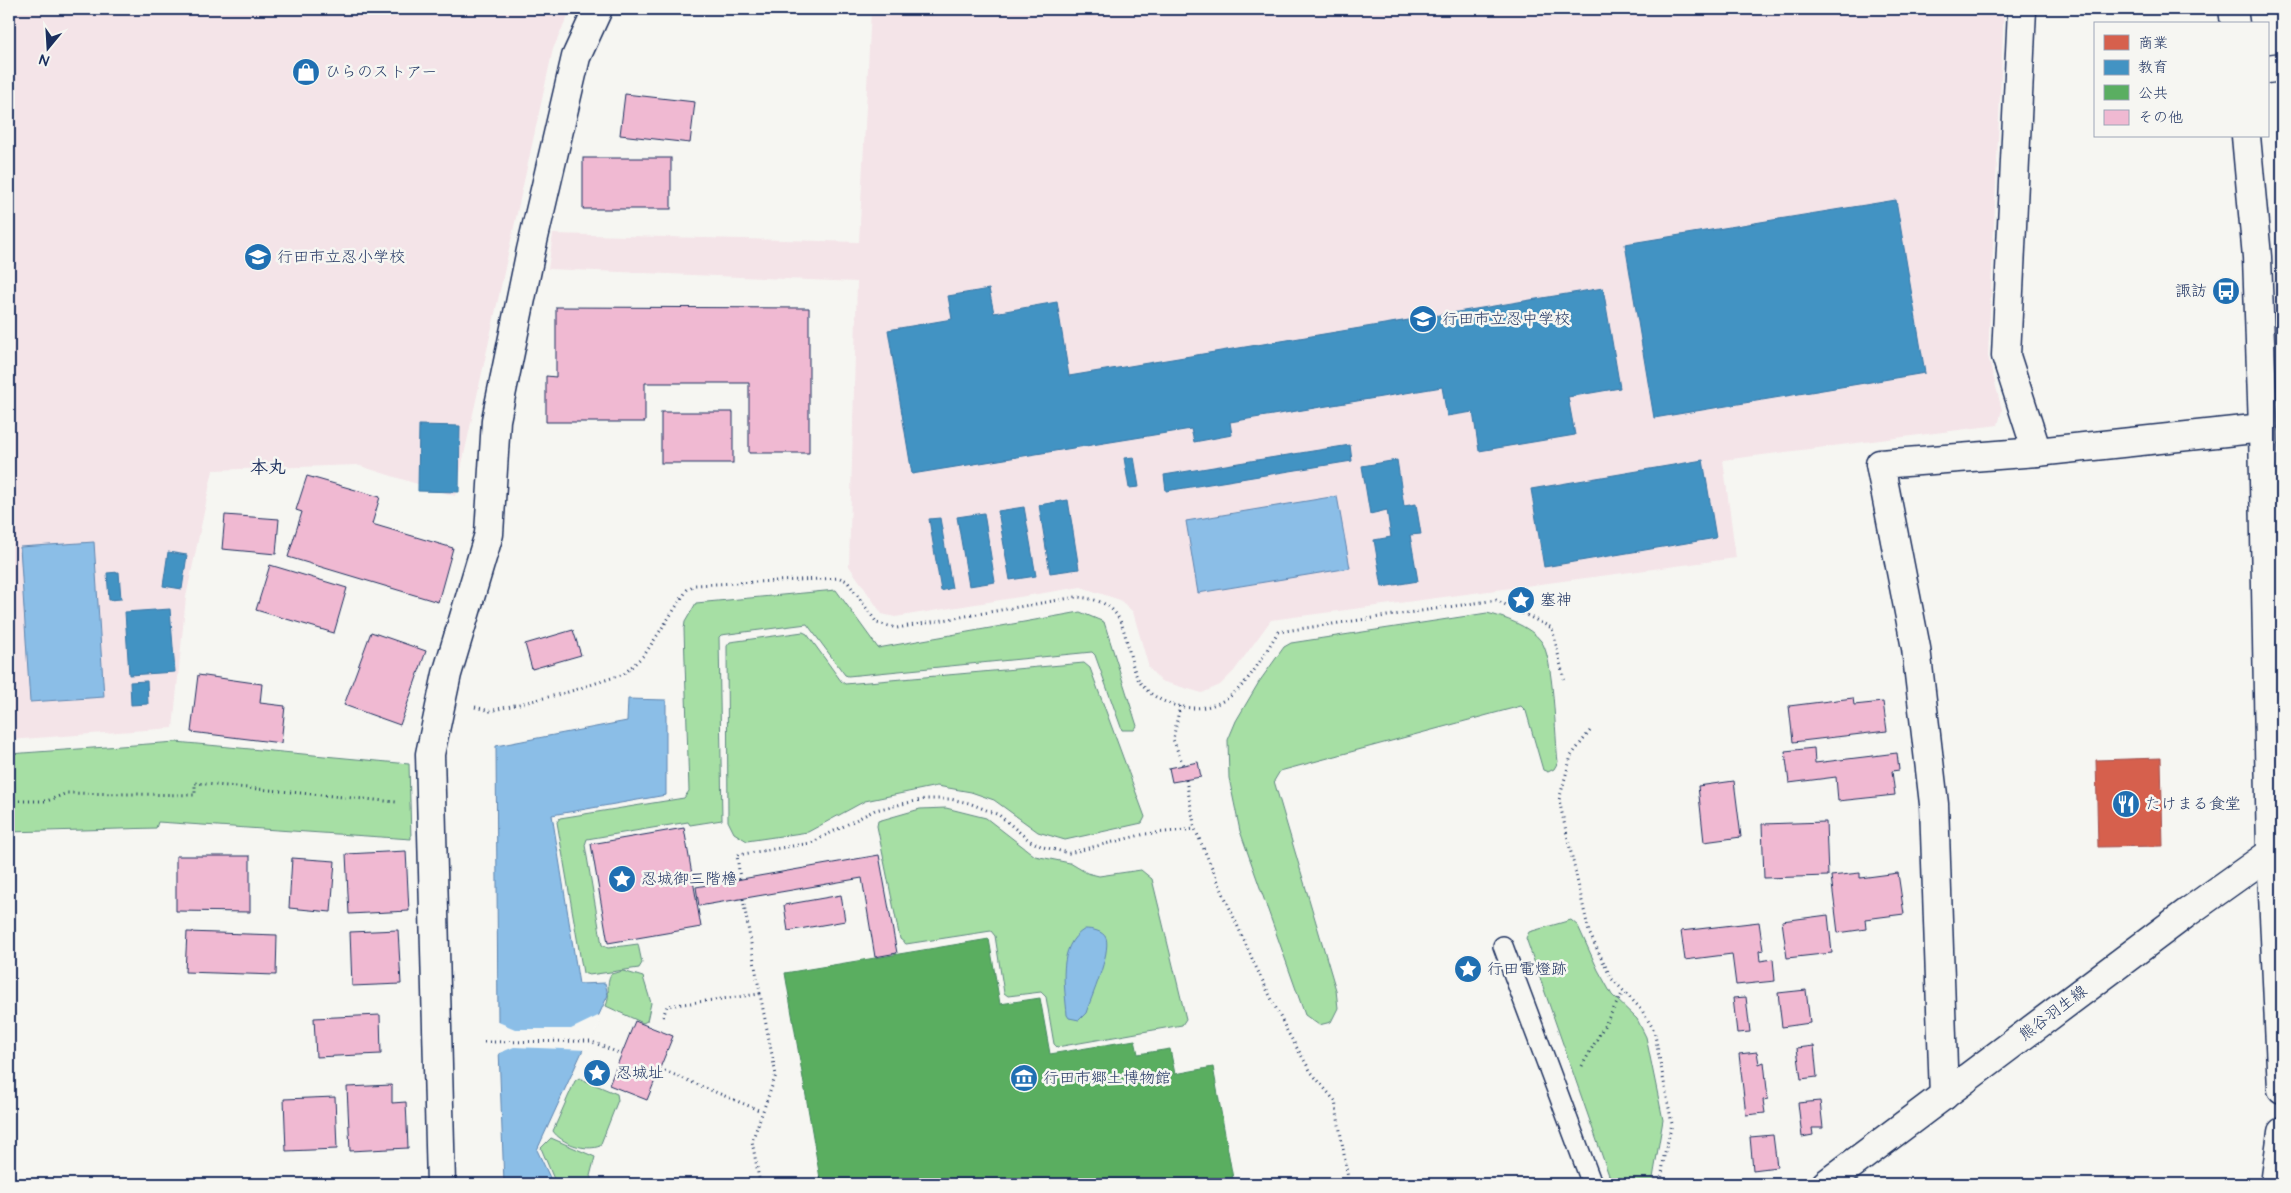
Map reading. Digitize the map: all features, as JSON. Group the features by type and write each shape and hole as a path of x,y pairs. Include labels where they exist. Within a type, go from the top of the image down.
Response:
{"street":[{"path":"441,1184 430,754 447,674 489,534 496,420 530,250 576,56 598,9"},
{"path":"2022,9 2006,356 2037,452"},
{"path":"2233,9 2235,22"},
{"path":"2268,69 2282,67"},
{"path":"2246,138 2257,257 2277,848 2282,1089"},
{"path":"1944,1096 1934,804 1916,648 1880,464 2037,452 2263,428"},
{"name":"熊谷羽生線","path":"1826,1184 2277,848"},
{"path":"2275,1184 2282,1132"}],"lane":[{"path":"1503,946 1592,1184"}],"path":[{"path":"469,705 490,711 565,693 624,674 645,654 687,590 694,585 840,578 847,582 877,623 897,628 1076,597 1090,598 1106,604 1117,615 1138,679 1147,691 1168,703 1188,709 1208,708 1230,698 1258,663 1278,632 1496,600 1552,628 1564,680"},
{"path":"1180,706 1173,738 1183,765"},
{"path":"1590,731 1570,756 1559,800 1589,932 1611,978 1641,1009 1654,1030 1672,1124 1664,1156 1661,1184"},
{"path":"1186,780 1195,830 1252,961 1287,1031 1311,1072 1335,1101 1349,1184"},
{"path":"9,801 48,802 67,793 195,795 195,783 431,805"},
{"path":"740,879 738,855 811,843 875,810 925,799 950,799 969,803 999,815 1030,841 1043,847 1070,853 1145,834 1195,830"},
{"path":"744,898 776,1075 752,1141 760,1184"},
{"path":"1579,1072 1623,992"},
{"path":"663,1017 667,1006 760,994"},
{"path":"484,1042 590,1040 622,1054"},
{"path":"660,1069 762,1111"}],"shaded area":[{"name":"行田市立忍小学校","path":"9,9 571,9 553,49 455,496 357,465 213,470 186,597 173,728 9,740"},
{"name":"行田市立忍中学校","path":"871,9 2004,9 1988,356 2002,410 1998,425 1723,460 1736,558 1271,620 1234,671 1220,685 1202,693 1161,681 1149,668 1133,612 1120,600 1081,587 895,617 882,614 849,566 857,282 548,269 553,234 859,242"}],"green space":[{"path":"836,590 878,648 1080,612 1104,622 1137,726 1134,730 1122,730 1095,655 1092,652 848,676 845,675 807,624 721,635 719,637 722,820 690,825 688,822 587,839 585,845 602,945 608,948 638,944 642,963 639,968 589,975 583,973 557,822 560,818 684,798 689,791 684,629 685,622 696,603"},
{"path":"1487,613 1508,620 1530,631 1541,641 1545,650 1551,680 1558,762 1554,769 1548,772 1543,770 1526,711 1521,706 1280,771 1274,781 1336,990 1338,1008 1331,1022 1319,1025 1305,1015 1240,831 1229,778 1228,740 1236,721 1259,682 1284,647 1291,643"},
{"path":"803,632 807,634 845,684 1084,663 1090,668 1145,817 1142,823 1065,840 1038,832 994,800 971,792 937,786 865,801 808,832 747,841 734,833 728,821 727,646 730,642"},
{"path":"176,742 409,764 411,839 158,822 156,828 9,832 9,754"},
{"path":"946,808 986,818 1035,856 1070,863 1087,873 1099,876 1141,870 1152,879 1186,1019 1182,1025 1057,1047 1054,1044 1046,997 1041,992 1008,996 1004,993 995,936 991,931 906,944 900,939 877,826 878,821 920,809"},
{"path":"1571,920 1578,926 1598,970 1612,995 1637,1019 1646,1037 1663,1120 1652,1184 1612,1184 1526,938 1529,932"},
{"path":"623,971 643,977 651,1003 647,1021 643,1023 606,1006 609,978 611,974"},
{"path":"579,1078 617,1094 618,1100 600,1146 594,1148 567,1143 553,1131 575,1081"},
{"path":"551,1138 595,1157 590,1176 594,1184 556,1184 541,1148"}],"water":[{"path":"1337,496 1350,568 1198,593 1186,521"},
{"path":"94,542 104,697 30,702 20,547"},
{"path":"628,699 666,700 666,795 552,815 579,984 605,983 608,995 537,1150 553,1184 504,1184 498,1022 496,746 627,721"},
{"path":"1085,929 1100,932 1106,938 1107,945 1096,987 1086,1013 1079,1020 1069,1018 1067,1015 1064,968 1070,946 1076,936"}],"pier":[{"path":"600,1015 599,1025 587,1050 514,1047 497,1054 496,1021 515,1029 571,1029"}],"building: 商業":[{"path":"2161,758 2163,846 2098,847 2096,760"}],"building: 教育":[{"path":"1896,200 1925,373 1654,418 1625,244"},
{"path":"1603,288 1620,388 1568,397 1575,435 1479,451 1473,412 1447,416 1442,387 1230,422 1232,435 1194,442 1191,429 912,474 888,330 952,319 948,296 989,289 994,313 1057,302 1069,376"},
{"path":"419,425 460,426 459,492 418,491"},
{"path":"1350,445 1352,461 1166,491 1164,475"},
{"path":"1134,457 1139,487 1129,488 1124,458"},
{"path":"1397,460 1404,506 1416,504 1421,534 1410,535 1418,581 1382,587 1374,540 1391,537 1387,510 1370,514 1362,466"},
{"path":"1703,460 1716,538 1544,567 1531,489"},
{"path":"1068,500 1079,569 1050,573 1039,505"},
{"path":"1024,507 1036,576 1010,580 998,511"},
{"path":"984,513 995,582 969,586 957,517"},
{"path":"940,518 952,588 941,591 929,519"},
{"path":"168,552 187,555 182,589 163,586"},
{"path":"119,572 121,599 109,600 107,573"},
{"path":"170,609 175,672 129,675 125,612"},
{"path":"147,681 148,704 131,705 130,682"}],"building: 公共":[{"path":"989,939 1000,1004 1040,998 1050,1054 1135,1040 1138,1054 1170,1049 1175,1074 1213,1067 1234,1184 821,1184 785,973"}],"building: その他":[{"path":"625,94 695,102 690,143 620,135"},
{"path":"583,158 671,158 671,209 583,209"},
{"path":"556,307 809,308 809,453 749,453 749,383 645,383 645,422 546,422 546,376 556,377"},
{"path":"661,412 733,412 733,463 661,463"},
{"path":"307,476 380,497 372,524 453,548 438,602 288,557 302,512 296,510"},
{"path":"225,515 279,519 276,554 222,549"},
{"path":"270,565 347,588 334,633 256,610"},
{"path":"573,630 581,655 532,669 525,644"},
{"path":"371,632 426,651 400,725 344,705"},
{"path":"198,675 262,684 260,703 285,706 281,743 191,732"},
{"path":"1853,698 1854,705 1883,702 1887,731 1793,742 1789,706"},
{"path":"1814,748 1815,763 1897,753 1899,770 1892,771 1895,795 1838,801 1836,777 1789,783 1785,751"},
{"path":"1198,762 1201,777 1172,782 1169,768"},
{"path":"1734,781 1741,837 1704,842 1698,786"},
{"path":"1826,822 1828,876 1764,878 1762,824"},
{"path":"684,828 701,927 608,943 591,844"},
{"path":"406,851 409,911 349,914 346,854"},
{"path":"879,855 897,953 875,957 862,878 699,906 696,887"},
{"path":"176,856 250,856 250,912 176,911"},
{"path":"292,858 335,861 331,912 289,908"},
{"path":"1860,873 1860,878 1898,873 1904,914 1865,919 1866,929 1838,933 1831,876"},
{"path":"841,895 845,921 788,931 784,905"},
{"path":"1828,915 1832,953 1787,958 1782,921"},
{"path":"1759,922 1763,950 1759,951 1760,961 1773,959 1775,981 1736,985 1732,954 1685,960 1681,931"},
{"path":"398,930 401,984 352,986 350,932"},
{"path":"187,932 277,935 276,975 185,972"},
{"path":"1806,990 1810,1023 1782,1027 1778,993"},
{"path":"1746,997 1750,1032 1737,1033 1733,998"},
{"path":"380,1015 381,1054 316,1057 314,1018"},
{"path":"635,1021 673,1036 647,1100 609,1085"},
{"path":"1814,1046 1817,1077 1801,1079 1797,1048"},
{"path":"1757,1052 1759,1064 1764,1062 1768,1099 1763,1100 1765,1113 1746,1115 1739,1054"},
{"path":"392,1085 392,1103 406,1102 408,1148 350,1151 347,1087"},
{"path":"335,1097 337,1149 286,1151 284,1099"},
{"path":"1820,1101 1823,1128 1812,1128 1813,1135 1802,1137 1798,1103"},
{"path":"1773,1135 1777,1167 1753,1170 1750,1137"}],"place":[{"name":"ひらのストアー","path":"306,72"},
{"name":"行田市立忍小学校","path":"258,257"},
{"name":"諏訪","path":"2226,291"},
{"name":"行田市立忍中学校","path":"1423,319"},
{"name":"塞神","path":"1521,600"},
{"name":"たけまる食堂","path":"2126,804"},
{"name":"忍城御三階櫓","path":"622,879"},
{"name":"行田電燈跡","path":"1468,969"},
{"name":"忍城址","path":"597,1073"},
{"name":"行田市郷土博物館","path":"1024,1078"}],"district":[{"name":"本丸","path":"268,467"}]}
